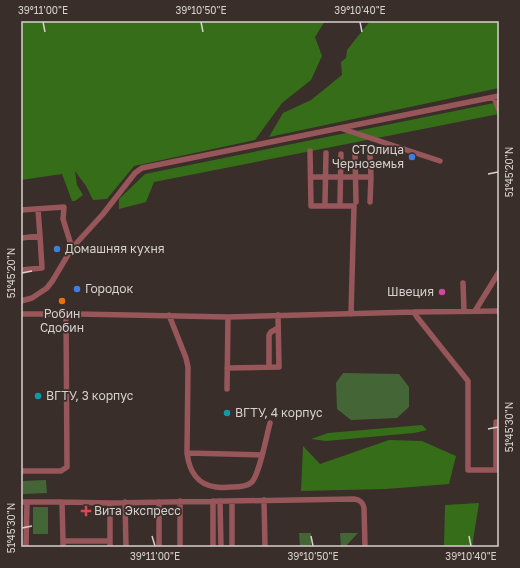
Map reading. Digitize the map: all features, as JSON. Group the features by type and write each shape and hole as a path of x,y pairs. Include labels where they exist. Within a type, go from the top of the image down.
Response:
{"street":[{"path":"21,301 32,298 47,288 72,248 103,214 135,173 142,168 497,96 499,110"},
{"path":"340,128 440,161"},
{"path":"310,151 311,206 354,206 351,314"},
{"path":"325,202 326,153"},
{"path":"340,202 341,154"},
{"path":"355,154 356,202"},
{"path":"370,155 370,202"},
{"path":"311,177 371,177"},
{"path":"21,210 64,207 63,219 72,248"},
{"path":"21,270 42,268 38,209"},
{"path":"21,238 40,236"},
{"path":"475,311 499,272"},
{"path":"463,283 464,312"},
{"path":"21,314 228,317 499,311"},
{"path":"414,312 468,382 468,470 496,470 496,422 499,422"},
{"path":"21,470 61,471 67,467 66,314"},
{"path":"227,368 278,367 278,315"},
{"path":"169,316 186,358 188,367 187,453 188,462 191,469 198,478 206,484 216,487 239,487 250,484 256,476 270,423"},
{"path":"227,389 228,317"},
{"path":"269,367 269,335 278,328"},
{"path":"187,453 262,455"},
{"path":"24,546 24,502 110,503 354,499 359,500 364,504 365,547"},
{"path":"264,500 265,547"},
{"path":"180,501 180,547"},
{"path":"213,501 213,547"},
{"path":"220,501 221,547"},
{"path":"232,501 232,547"},
{"path":"62,502 63,544 110,544 110,503"},
{"path":"126,502 126,547"},
{"path":"159,502 159,547"}],"green space":[{"path":"21,21 325,21 315,37 322,56 311,80 282,103 255,140 134,166 107,199 93,200 86,186 75,171 77,185 83,195 75,201 72,201 62,174 21,180"},
{"path":"370,21 499,21 499,88 269,137 283,113 311,100 342,75 341,62 346,58 347,50"},
{"path":"499,102 499,114 154,182 146,202 119,209 119,199 145,174"},
{"path":"343,373 399,374 409,387 409,407 397,418 351,420 337,409 336,383"},
{"path":"422,425 427,430 414,433 326,441 311,439 328,433"},
{"path":"389,440 422,441 456,456 449,484 386,489 301,491 303,446 320,464"},
{"path":"46,480 47,493 23,494 23,481"},
{"path":"479,503 472,547 444,547 445,505"},
{"path":"33,507 48,507 48,534 33,534"},
{"path":"299,533 311,533 311,547 300,547"},
{"path":"340,533 358,533 345,547 341,547"}],"place":[{"name":"СТОлица Черноземья","path":"412,157"},
{"name":"Домашняя кухня","path":"57,249"},
{"name":"Городок","path":"77,289"},
{"name":"Швеция","path":"442,292"},
{"name":"Робин Сдобин","path":"62,301"},
{"name":"ВГТУ, 3 корпус","path":"38,396"},
{"name":"ВГТУ, 4 корпус","path":"227,413"},
{"name":"Вита Экспресс","path":"86,511"}]}
